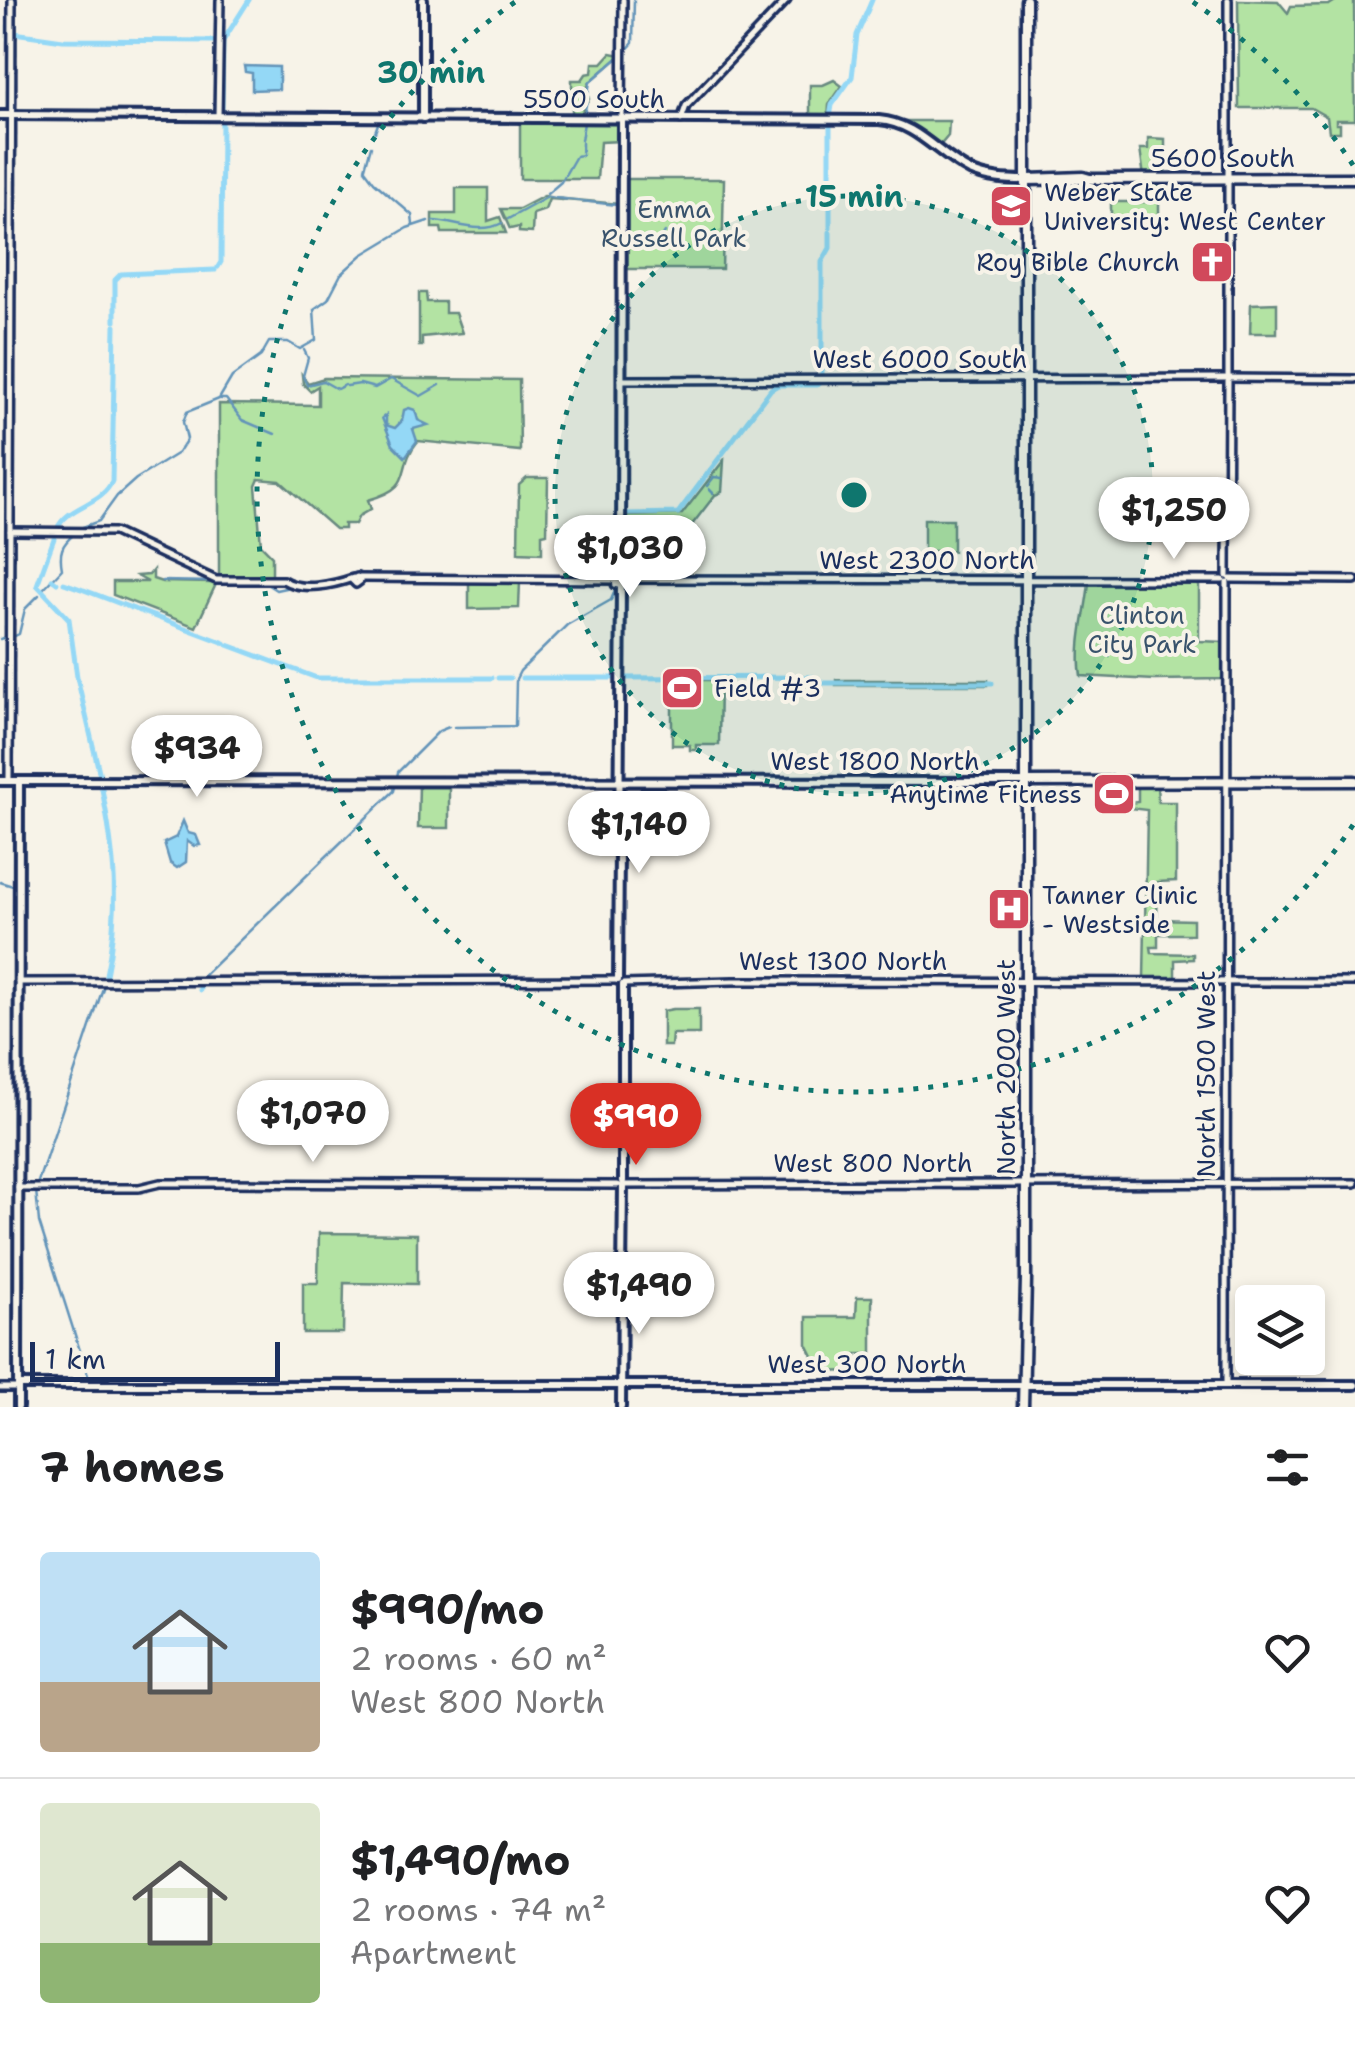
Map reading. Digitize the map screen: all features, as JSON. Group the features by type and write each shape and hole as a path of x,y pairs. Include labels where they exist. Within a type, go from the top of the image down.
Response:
{"main road":[{"path":"422,118 423,0"},
{"name":"North 2000 West","path":"1022,1407 1026,1183 1026,0"},
{"name":"5500 South","path":"0,115 888,121 914,132 972,172 992,178 1026,180"},
{"path":"621,1407 622,120"},
{"name":"5600 South","path":"1026,180 1355,178"},
{"name":"West 1800 North","path":"4,782 1355,781"},
{"path":"18,1407 19,782"},
{"name":"West 300 North","path":"18,1386 1355,1385"}],"street":[{"path":"4,782 10,530 12,0"},
{"path":"218,116 220,0"},
{"path":"622,120 623,0"},
{"path":"681,120 686,106 787,0"},
{"name":"North 1500 West","path":"1226,1385 1228,0"},
{"name":"West 6000 South","path":"621,380 1355,378"},
{"name":"West 2300 North","path":"10,530 114,532 216,580 284,580 292,585 318,586 354,580 1355,580"},
{"name":"West 1300 North","path":"18,982 1355,982"},
{"name":"West 800 North","path":"18,1188 138,1188 160,1183 1355,1183"},
{"name":"West 300 North","path":"0,1388 18,1386"}],"green space":[{"path":"1238,0 1278,1 1288,13 1291,6 1354,0 1355,120 1336,120 1340,132 1329,132 1327,117 1311,108 1239,108"},
{"path":"611,53 621,55 590,82 582,116 572,116 572,80 582,80 592,73 593,63 602,63"},
{"path":"834,80 842,86 829,105 828,119 810,119 810,85"},
{"path":"520,121 621,121 621,141 600,142 597,179 520,179"},
{"path":"901,121 949,121 948,136 938,148"},
{"path":"1148,138 1165,139 1165,177 1144,177 1140,149 1148,149"},
{"name":"Emma Russell Park","path":"624,179 724,179 722,269 623,269"},
{"path":"1144,180 1159,180 1159,226 1111,227 1111,202 1145,202"},
{"path":"456,188 488,188 488,221 500,217 506,233 442,233 441,228 432,228 432,214 456,214"},
{"path":"544,196 619,204 549,199 545,210 533,214 532,233 519,232 519,227 510,229 501,209 519,209"},
{"path":"419,293 426,293 427,302 445,302 445,313 455,313 462,333 422,337 419,346"},
{"path":"1277,303 1277,333 1250,333 1251,304"},
{"path":"302,375 308,383 324,378 519,380 520,451 418,441 394,489 368,500 371,509 359,516 355,524 344,524 344,529 335,529 280,481 259,479 256,486 261,545 272,556 272,580 217,582 196,627 113,595 113,582 148,582 137,576 149,575 153,570 153,579 162,582 212,583 219,579 219,404 318,405 318,386 310,391 303,384"},
{"path":"724,460 722,492 715,495 688,530 624,532 624,516 682,514"},
{"path":"527,478 548,478 547,533 542,534 542,553 518,552 519,485"},
{"path":"924,519 953,519 953,551 924,551"},
{"path":"520,581 519,608 469,609 469,583"},
{"name":"Clinton City Park","path":"1089,582 1199,582 1199,641 1224,642 1224,679 1081,676 1081,640"},
{"path":"672,680 720,680 719,745 696,745 696,750 690,750 690,745 672,745"},
{"path":"836,680 988,680 988,685 836,685"},
{"path":"1138,784 1157,784 1158,802 1176,802 1176,881 1158,882 1157,919 1193,920 1193,934 1158,934 1158,947 1151,947 1152,953 1193,954 1193,959 1175,960 1175,980 1144,980 1147,810 1129,808 1129,803 1138,802"},
{"path":"419,785 449,785 449,828 418,828"},
{"path":"699,1009 699,1034 672,1034 671,1046 663,1046 663,1011"},
{"path":"319,1233 417,1234 417,1284 344,1283 343,1333 303,1333 303,1283 318,1283"},
{"path":"857,1297 872,1297 872,1354 857,1354 857,1371 813,1372 807,1317 856,1317"}],"water":[{"path":"244,66 279,67 279,89 252,90 252,73 245,72"},
{"path":"409,408 428,425 413,429 417,441 405,457 393,445 382,418 386,415 386,425 395,428"},
{"path":"183,821 200,845 187,841 186,862 177,868 170,863 164,843 176,837"}],"waterway":[{"path":"222,111 223,41 249,0"},
{"path":"625,52 633,43 634,0"},
{"path":"830,117 832,105 852,77 857,35 872,0"},
{"path":"14,33 63,40 216,41"},
{"path":"584,116 590,82 620,56"},
{"path":"218,267 222,120"},
{"path":"375,132 379,121"},
{"path":"581,140 584,123"},
{"path":"830,124 830,227"},
{"path":"547,194 561,182 576,156 582,155 582,143"},
{"path":"365,168 371,146"},
{"path":"365,170 412,215 413,225"},
{"path":"546,197 617,205"},
{"path":"508,219 546,198"},
{"path":"80,528 99,521 117,496 136,479 178,453 187,439 183,422 187,412 219,399 232,377 261,356 269,342 288,342 300,349 316,340 314,309 328,299 341,274 362,255 407,228 428,221"},
{"path":"433,221 477,228 502,223"},
{"path":"661,238 665,232"},
{"path":"822,377 822,262 830,248 830,232"},
{"path":"115,321 115,280 121,274 215,270"},
{"path":"57,529 69,515 101,495 112,481 115,326"},
{"path":"304,350 308,358 303,376 307,385 323,381 337,389 345,385"},
{"path":"347,386 375,388 391,379 421,396 440,385"},
{"path":"626,514 678,513 771,389 778,385 822,382"},
{"path":"221,399 226,399 242,420 275,434"},
{"path":"707,486 714,477 722,478"},
{"path":"709,489 713,493"},
{"path":"615,575 615,520 619,514"},
{"path":"56,533 37,585 69,619 77,677 101,780"},
{"path":"43,589 62,569 62,549 75,534"},
{"path":"52,579 57,583"},
{"path":"162,581 213,582"},
{"path":"64,583 81,589"},
{"path":"265,583 276,590 290,587"},
{"path":"516,679 567,625 611,600 616,588"},
{"path":"84,590 134,609"},
{"path":"13,637 19,634 25,609 39,595"},
{"path":"137,610 225,643"},
{"path":"0,639 6,637"},
{"path":"228,645 317,678 492,678"},
{"path":"624,678 813,677 824,683 992,683"},
{"path":"498,678 510,678"},
{"path":"522,678 618,678"},
{"path":"454,727 515,726 516,681"},
{"path":"201,978 394,791 398,772 439,731 449,727"},
{"path":"101,784 114,882 113,929 105,980"},
{"path":"0,882 16,887"},
{"path":"200,984 200,990"},
{"path":"37,1185 104,985"},
{"path":"36,1190 39,1222 90,1382"}],"place":[{"name":"Weber State University: West Center","path":"1011,206"},
{"name":"Roy Bible Church","path":"1212,262"},
{"name":"Field #3","path":"682,688"},
{"name":"Anytime Fitness","path":"1114,794"},
{"name":"Tanner Clinic - Westside","path":"1009,909"}]}
